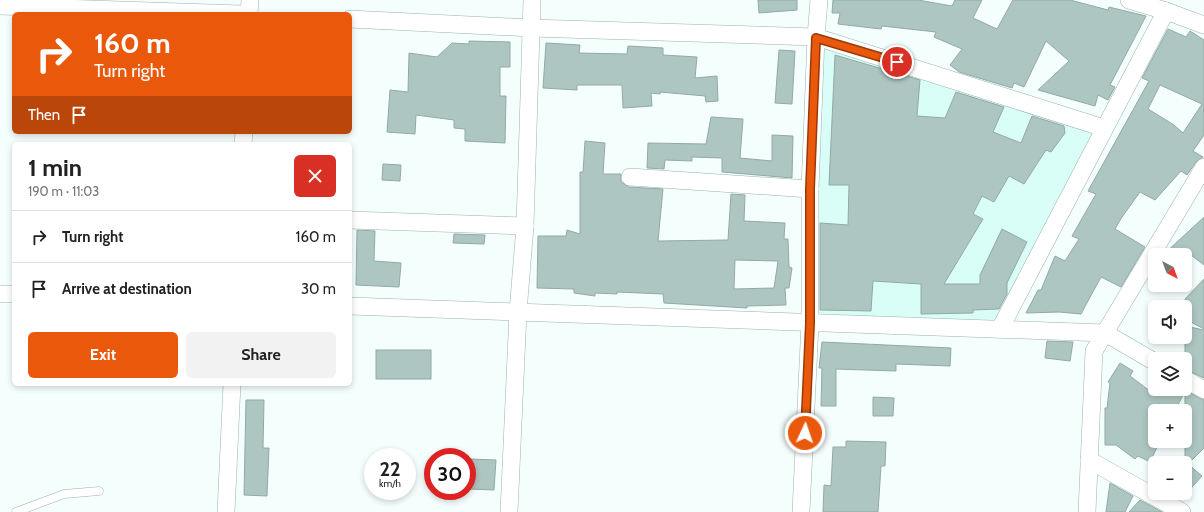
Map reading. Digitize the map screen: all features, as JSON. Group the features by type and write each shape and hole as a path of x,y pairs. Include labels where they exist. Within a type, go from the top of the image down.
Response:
{"street":[{"path":"250,0 250,12"},
{"path":"509,512 518,312 525,226 532,0"},
{"path":"800,512 810,323 810,189 819,0"},
{"path":"1129,0 1166,11 1204,25"},
{"path":"0,6 181,12"},
{"path":"1000,329 1166,11"},
{"path":"352,19 531,28 816,38 1104,128"},
{"path":"1087,512 1094,351 1204,166"},
{"path":"630,177 810,189"},
{"path":"352,220 525,226"},
{"path":"0,294 12,294"},
{"path":"352,306 1105,333 1148,358"},
{"path":"1192,383 1204,390"},
{"path":"226,512 232,386"},
{"path":"1090,460 1182,512"}],"lane":[{"path":"16,512 64,494 100,490"}],"shaded area":[{"path":"820,41 1097,132 1000,326 812,319"}],"building":[{"path":"758,0 797,0 797,10 759,13"},
{"path":"833,0 918,0 952,6 955,0 982,0 973,18 997,29 1013,0 1070,0 1108,10 1109,7 1146,16 1110,85 1115,87 1108,100 1098,95 1095,106 1038,90 1069,61 1046,41 1024,87 1014,83 1012,88 959,72 950,65 962,49 934,37 936,32 882,26 881,29 838,24 840,13 832,13"},
{"path":"1168,29 1186,37 1190,31 1204,40 1204,135 1193,151 1203,157 1196,162 1187,175 1181,171 1155,200 1140,192 1122,217 1115,229 1145,247 1121,287 1101,277 1081,314 1059,312 1026,313 1038,290 1041,290 1055,256 1065,261 1079,239 1072,236 1096,194 1088,191 1149,81 1142,78","holes":["1160,85 1202,104 1183,133 1174,125 1148,109"]},
{"path":"469,41 510,42 510,67 500,67 500,96 506,96 505,143 465,141 465,129 454,128 454,120 416,115 415,134 387,132 390,90 408,92 409,53 437,57 452,43 469,44"},
{"path":"546,43 580,45 579,53 627,54 628,46 663,48 663,55 697,57 695,78 717,76 718,101 706,102 705,96 660,92 660,94 651,93 652,106 623,108 622,85 577,85 577,90 543,88"},
{"path":"779,50 795,51 792,104 775,103"},
{"path":"835,55 920,80 917,116 945,118 956,92 1004,107 993,132 1021,143 1032,116 1064,126 1065,133 1051,152 1046,150 1024,184 1009,176 994,202 982,196 973,214 983,219 944,284 980,284 980,275 1002,229 1027,242 1007,283 1007,294 999,309 973,310 973,313 921,314 921,284 873,281 871,311 820,310 820,223 848,225 849,185 829,185"},
{"path":"711,117 743,119 740,158 772,161 772,135 793,136 792,178 722,172 722,158 692,157 692,161 665,160 664,169 647,168 648,143 706,144"},
{"path":"585,141 605,143 603,174 621,174 621,182 629,187 663,189 658,241 728,240 731,194 745,195 744,221 785,223 784,239 788,239 789,267 792,268 789,288 785,288 786,305 747,306 747,308 664,303 663,294 617,292 617,294 595,293 595,296 574,293 574,289 537,288 538,236 566,236 567,230 580,234 580,172 583,172","holes":["735,260 778,261 774,288 734,289"]},
{"path":"383,164 401,165 400,181 382,180"},
{"path":"1204,217 1204,265 1192,256 1192,248 1171,248"},
{"path":"357,230 375,231 374,261 401,263 399,287 356,285"},
{"path":"454,234 485,235 484,244 453,243"},
{"path":"1204,279 1204,329 1192,323 1192,300 1185,299"},
{"path":"1192,327 1204,330 1204,378 1192,372 1192,352 1185,352 1185,344 1192,344"},
{"path":"1047,341 1073,342 1070,361 1045,358"},
{"path":"822,342 951,348 950,366 896,364 896,371 836,369 836,406 821,406 822,368 819,368"},
{"path":"376,350 431,350 431,379 376,379"},
{"path":"1120,363 1133,371 1130,376 1148,390 1148,396 1182,396 1178,404 1148,404 1148,448 1157,448 1153,456 1148,456 1148,461 1138,456 1135,459 1116,445 1105,445 1105,408 1107,408 1110,383 1108,382"},
{"path":"1192,394 1204,400 1204,448 1192,460 1192,456 1185,456 1185,448 1192,448 1192,404 1185,404 1185,396 1192,396"},
{"path":"873,397 894,398 893,416 873,416"},
{"path":"246,400 264,400 263,448 269,448 267,496 244,495"},
{"path":"846,441 886,442 885,466 881,466 878,512 823,512 824,485 831,486 833,447 846,447"},
{"path":"476,459 496,460 494,490 476,489"},
{"path":"1192,467 1202,476 1192,487"},
{"path":"1110,483 1133,496 1125,512 1106,512"},
{"path":"1140,500 1162,512 1129,512"}],"route":[{"path":"805,433 810,323 810,189 816,38 897,62"}]}
